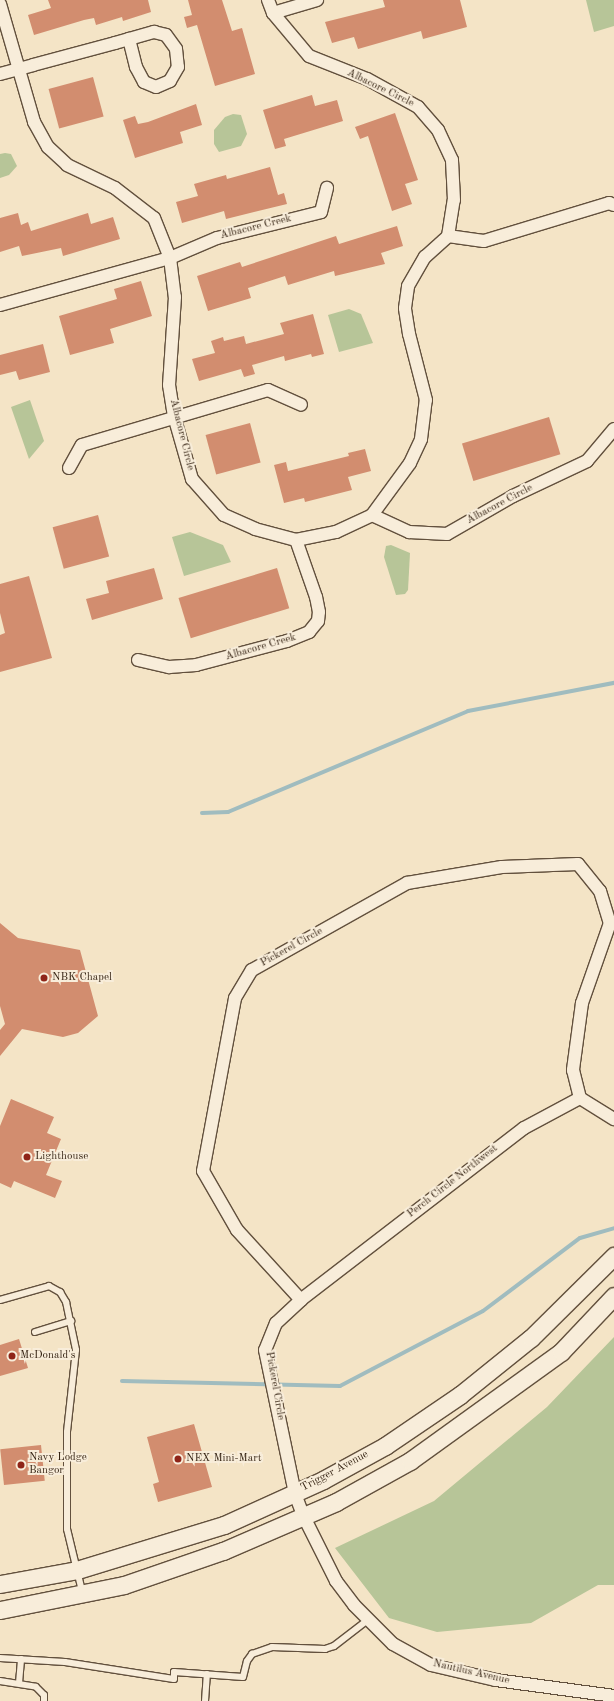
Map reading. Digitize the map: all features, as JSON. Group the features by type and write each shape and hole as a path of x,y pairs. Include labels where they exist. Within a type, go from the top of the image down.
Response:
{"main road":[{"name":"Trigger Avenue","path":"0,1584 77,1570 224,1525 294,1494 385,1446 460,1395 531,1338 614,1256"},
{"path":"0,1610 83,1595 124,1585 223,1551 304,1517 417,1457 561,1352 614,1296"}],"street":[{"name":"Albacore Circle","path":"0,4 20,69 34,122 48,147 67,165 115,188 154,218 170,258 175,297 169,385 174,416 192,479 224,515 255,529 296,540 336,532 372,515 410,464 421,439 426,400 409,334 405,308 408,286 425,257 448,236 454,200 452,160 438,130 418,107 367,79 309,56 274,13 268,0"},
{"path":"274,13 317,0"},
{"path":"0,74 20,69 128,39 154,32 166,35 176,49 178,67 170,82 156,87 144,82 136,67 128,39"},
{"name":"Albacore Creek","path":"170,258 217,238 321,212 326,188"},
{"path":"448,236 484,241 609,203 614,205"},
{"path":"0,305 170,258"},
{"path":"69,468 82,445 174,416 268,390 301,405"},
{"name":"Albacore Circle","path":"372,515 409,532 447,534 513,496 587,461 614,429"},
{"name":"Albacore Creek","path":"138,660 169,667 196,665 287,641 309,632 318,621 319,612 316,597 296,540"},
{"name":"Pickerel Circle","path":"294,1494 266,1350 276,1324 301,1300 237,1230 203,1171 235,998 252,970 407,883 502,867 578,864 600,891 610,923 582,1003 574,1070 580,1098"},
{"path":"580,1098 614,1119"},
{"name":"Perch Circle Northwest","path":"301,1300 524,1128 580,1098"},
{"name":"Nautilus Avenue","path":"294,1494 336,1581 393,1644 431,1665 496,1680 614,1696"}],"lane":[{"path":"0,1300 49,1286 60,1292 71,1321 76,1350 67,1432 65,1477 67,1529 83,1595"},
{"path":"35,1332 71,1321"},
{"path":"0,1658 65,1662 174,1679 174,1672 243,1677 247,1660 252,1654 272,1647 325,1649 334,1646 369,1619"},
{"path":"19,1683 21,1659"},
{"path":"205,1701 207,1674"},
{"path":"0,1681 36,1687 44,1695 44,1701"}],"green space":[{"path":"586,0 614,0 614,26 594,32"},
{"path":"233,114 241,115 247,134 241,146 219,152 214,144 214,130 225,117"},
{"path":"0,154 11,154 17,166 9,175 0,178"},
{"path":"349,309 361,314 373,343 339,352 328,315"},
{"path":"30,400 44,441 29,459 11,407"},
{"path":"190,532 223,545 231,562 184,576 172,537"},
{"path":"391,545 410,553 408,590 405,594 396,595 384,557 386,546"},
{"path":"614,1337 614,1585 598,1585 531,1623 437,1632 389,1618 335,1548 434,1501 547,1407"}],"building":[{"path":"48,0 148,0 151,12 123,21 122,17 96,25 94,18 34,35 28,15 51,8"},
{"path":"188,0 222,0 232,31 242,28 255,74 215,86 197,25 187,28 184,17 192,15"},
{"path":"383,0 460,0 467,27 423,39 421,31 358,49 354,37 332,43 325,22 385,7"},
{"path":"93,77 104,117 59,129 49,89"},
{"path":"312,95 315,106 337,100 343,121 284,139 286,146 275,149 263,110"},
{"path":"196,104 202,125 180,132 183,143 135,158 123,120 135,116 138,124 148,122"},
{"path":"395,113 418,180 405,184 412,204 392,211 368,136 360,139 355,127"},
{"path":"270,167 278,195 284,193 287,204 226,219 224,211 182,223 176,202 198,196 194,184 226,175 227,179"},
{"path":"18,213 21,225 28,222 31,231 88,213 91,224 113,217 120,239 63,256 61,248 22,256 19,246 0,252 0,218"},
{"path":"397,226 403,246 381,253 385,264 335,276 334,271 288,285 285,276 248,288 251,298 208,311 197,276 240,262 242,267 336,236 339,244"},
{"path":"141,281 152,316 110,329 114,343 70,355 59,316 117,299 114,289"},
{"path":"313,314 324,354 312,357 311,354 285,361 284,356 252,365 255,374 244,377 241,369 199,381 192,359 215,353 211,341 223,337 224,341 244,336 246,344 284,334 280,323"},
{"path":"43,344 50,372 19,380 16,371 0,375 0,355"},
{"path":"549,417 560,454 473,481 462,444"},
{"path":"250,423 261,463 216,475 206,435"},
{"path":"365,449 371,471 348,477 352,490 305,502 304,498 284,503 274,465 286,462 288,471 349,456 348,453"},
{"path":"98,515 109,557 64,569 53,527"},
{"path":"154,568 163,599 92,620 86,599 109,593 106,581"},
{"path":"277,568 289,608 191,638 179,598"},
{"path":"29,576 52,658 0,672 0,635 5,633 0,613 0,584"},
{"name":"NBK Chapel","path":"0,923 18,938 80,950 98,1016 78,1033 63,1037 22,1029 0,1056 0,1030 5,1024 0,1006"},
{"name":"Lighthouse","path":"11,1099 54,1117 47,1133 61,1139 46,1175 62,1181 55,1198 14,1181 11,1188 0,1183 0,1126"},
{"name":"McDonald's","path":"19,1339 28,1368 0,1376 0,1345"},
{"name":"NEX Mini-Mart","path":"194,1424 212,1487 158,1502 153,1484 159,1482 147,1437"},
{"name":"Navy Lodge Bangor","path":"41,1445 45,1481 4,1485 0,1449"}],"waterway":[{"path":"202,813 228,812 468,711 614,683"},
{"path":"122,1381 340,1386 483,1311 580,1238 614,1228"}],"place":[{"name":"NBK Chapel","path":"44,978"},
{"name":"Lighthouse","path":"27,1157"},
{"name":"McDonald's","path":"12,1356"},
{"name":"NEX Mini-Mart","path":"178,1459"},
{"name":"Navy Lodge Bangor","path":"21,1465"}]}
